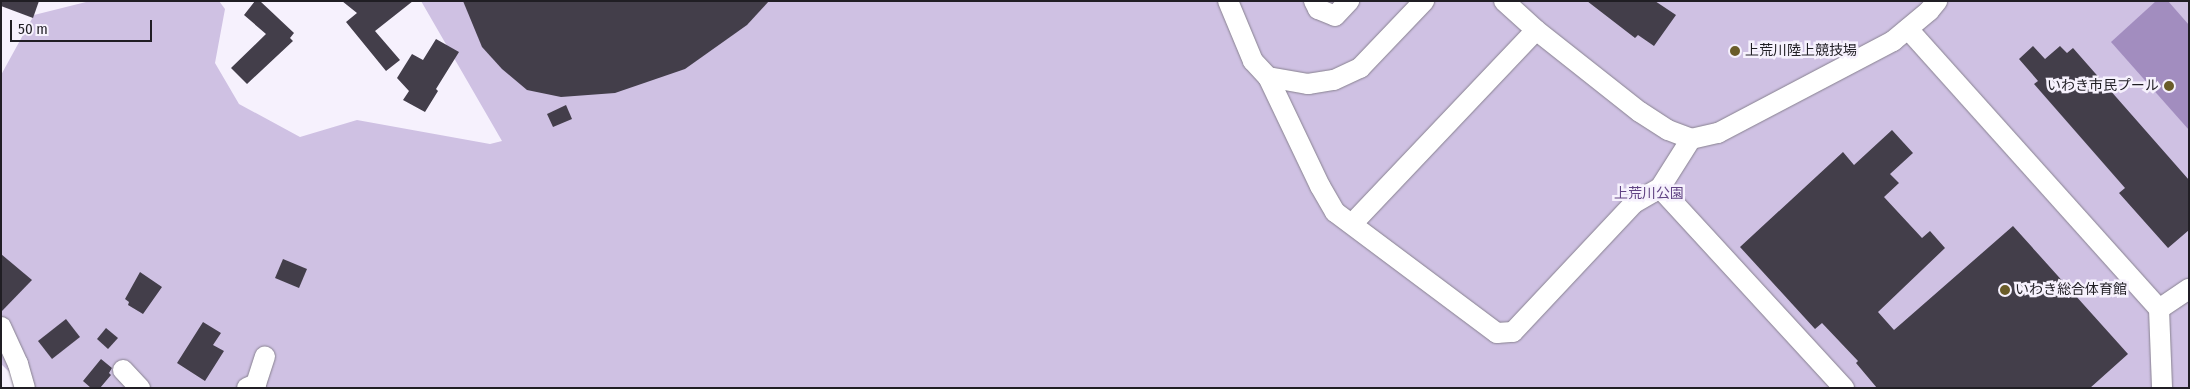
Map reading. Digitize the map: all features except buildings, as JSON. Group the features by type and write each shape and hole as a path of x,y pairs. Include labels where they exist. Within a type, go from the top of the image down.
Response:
{"street":[{"path":"1228,1 1253,61 1268,77 1320,186 1335,212 1497,333 1513,332 1634,203 1660,188 1691,139"},
{"path":"1314,1 1318,9 1336,16 1349,1"},
{"path":"1268,77 1308,84 1334,80 1360,68 1424,1"},
{"path":"1504,1 1536,30 1640,112 1668,130 1691,139 1718,133 1893,41 1937,1"},
{"path":"1908,29 2160,309 2162,388"},
{"path":"1352,224 1536,30"},
{"path":"1660,188 1844,388"},
{"path":"2160,309 2189,289"},
{"path":"1,327 18,364 25,388"},
{"path":"247,388 256,384 265,356"},
{"path":"123,370 140,388"}],"green space":[{"name":"上荒川公園","path":"90,1 219,1 225,9 215,63 239,104 300,137 357,120 490,144 502,141 421,1 2189,1 2189,388 26,388 1,364 1,75 34,15"}],"shaded area":[{"name":"いわき市民プール","path":"2156,1 2168,1 2189,25 2189,130 2111,42"}],"place":[{"name":"上荒川陸上競技場","path":"1735,51"},
{"name":"いわき市民プール","path":"2169,86"},
{"name":"いわき総合体育館","path":"2005,290"}]}
